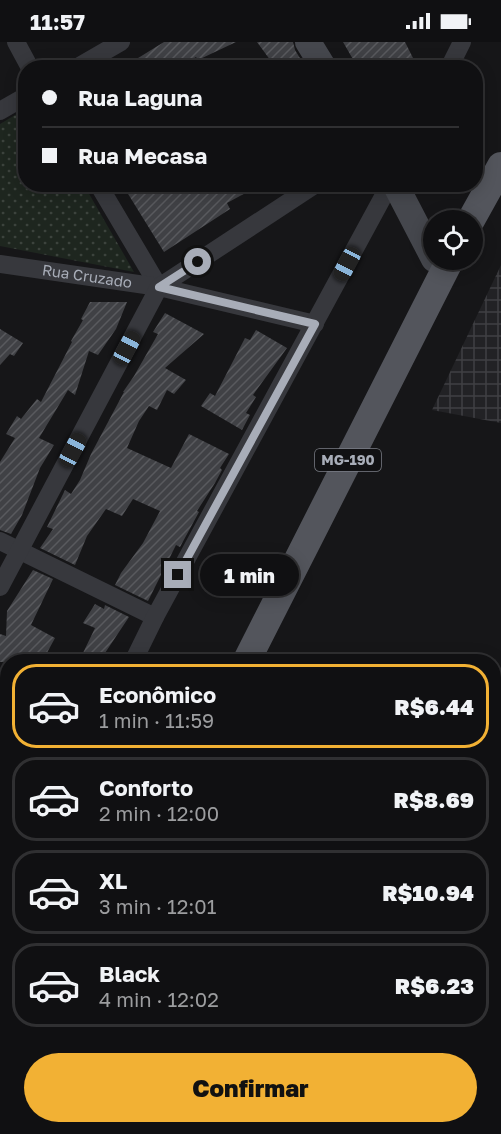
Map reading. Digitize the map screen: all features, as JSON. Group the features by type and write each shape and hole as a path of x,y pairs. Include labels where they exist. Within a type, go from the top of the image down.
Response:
{"main road":[{"path":"477,210 501,166"},
{"name":"MG-190","path":"250,654 437,270"}],"street":[{"path":"16,42 26,60"},
{"path":"90,60 121,42"},
{"path":"308,42 319,60"},
{"path":"453,60 462,42"},
{"path":"0,111 18,101"},
{"path":"103,192 159,287"},
{"path":"0,587 159,287 304,192"},
{"path":"138,654 155,617 386,192"},
{"path":"400,192 423,233"},
{"name":"Rua Cruzado","path":"0,264 159,287 315,324"},
{"path":"0,541 155,617"}],"shaded area":[{"path":"18,113 18,192 88,192 134,272 0,246 0,124"},
{"path":"501,265 501,423 432,410"}],"building":[{"path":"164,42 236,42 198,60 196,57 191,60 135,60"},
{"path":"257,42 293,42 301,60 270,60"},
{"path":"343,42 405,42 414,60 353,60"},
{"path":"127,192 247,192 227,203 230,209 164,252"},
{"path":"90,302 127,302 116,329 98,355 89,351 75,395 68,390 39,438 54,445 40,468 22,515 11,534 0,530 0,462 15,438 6,434 17,416 21,419 37,399 41,402"},
{"path":"165,313 204,334 165,368 186,380 174,394 167,390 157,410 149,406 139,421 127,448 171,468 189,434 229,454 180,547 176,545 148,601 115,585 143,543 160,511 133,499 122,516 106,509 87,536 75,565 40,548 53,529 47,527 65,490 71,494 80,480 123,392 158,334 153,332"},
{"path":"0,329 23,343 14,356 10,354 0,365"},
{"path":"256,330 287,348 253,395 256,397 246,413 250,415 242,430 201,406 210,393 215,396 245,338 250,340"},
{"path":"33,570 53,579 31,625 55,638 46,654 0,654 0,634 6,636 7,611"},
{"path":"95,604 104,609 105,605 129,617 104,654 83,653 95,628 83,623"}],"route":[{"path":"178,575 315,324 159,287 198,262"}]}
